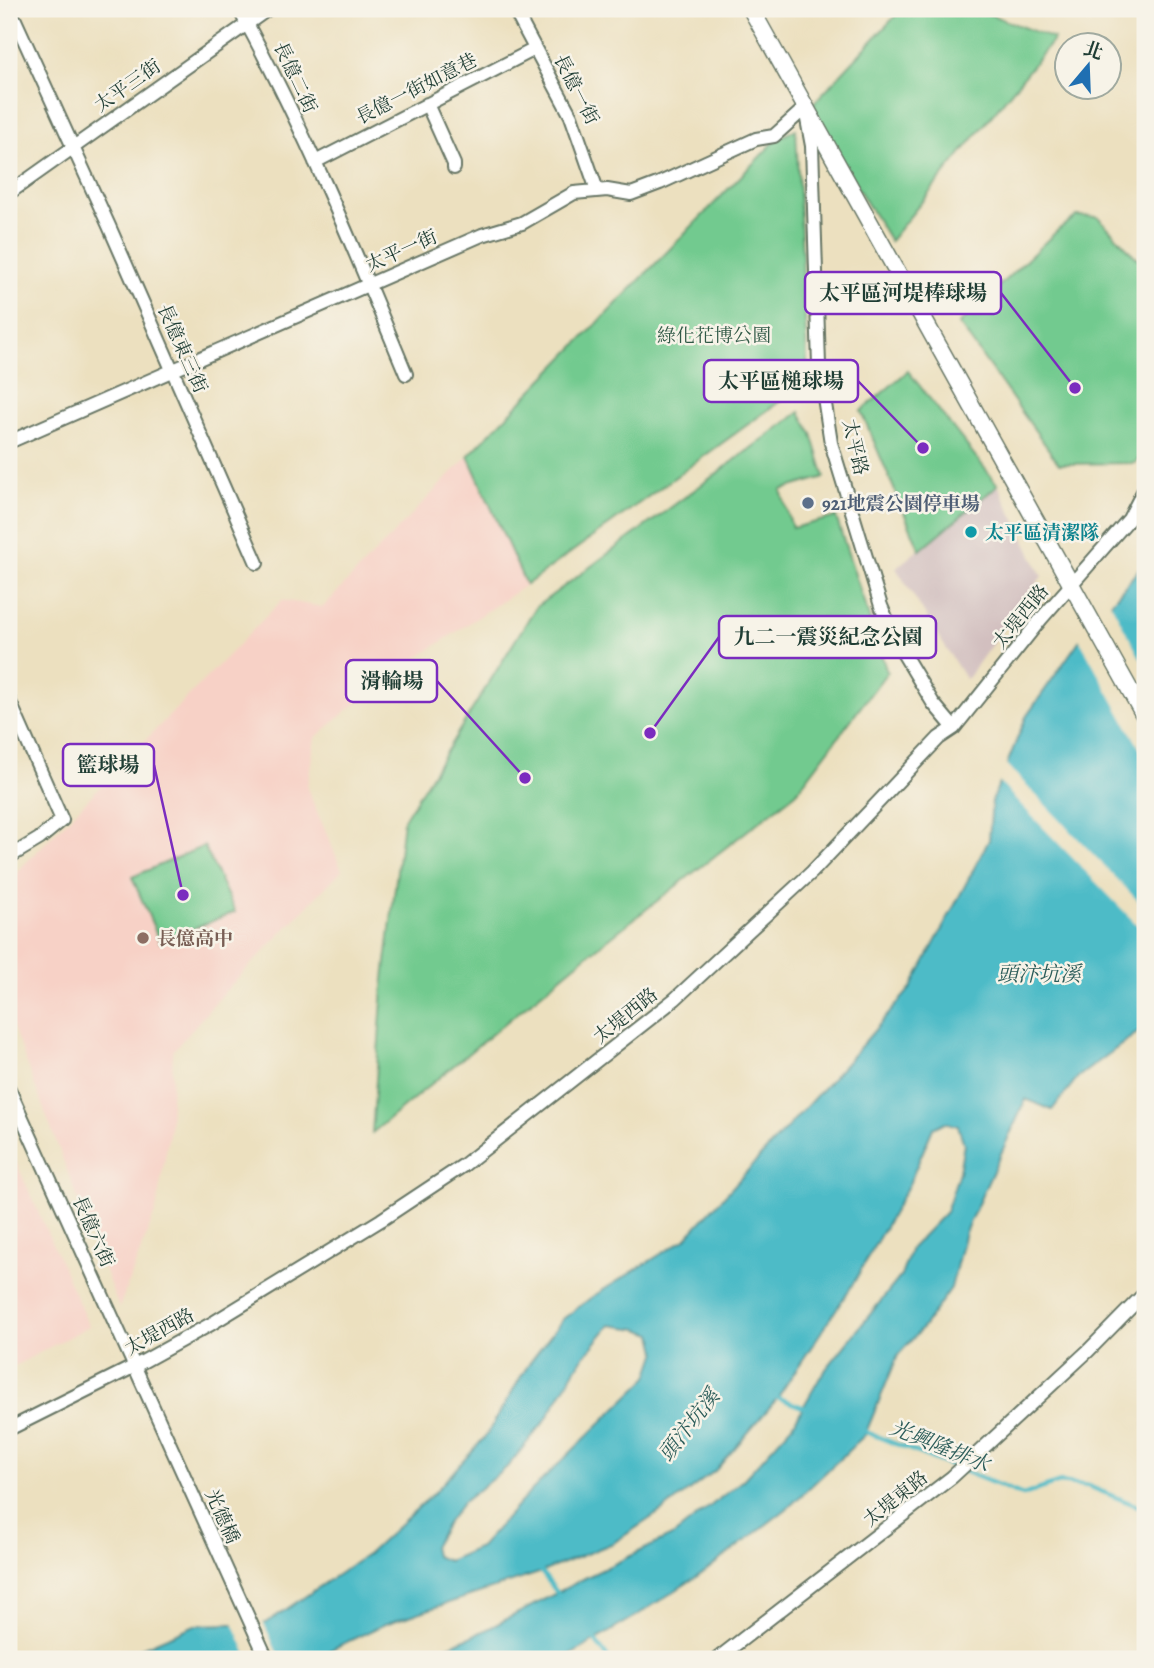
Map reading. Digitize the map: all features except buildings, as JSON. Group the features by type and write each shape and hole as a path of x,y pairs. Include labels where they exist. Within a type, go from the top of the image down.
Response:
{"street":[{"name":"長億東三街","path":"10,9 257,564"},
{"name":"長億二街","path":"239,9 260,46 315,162 406,374"},
{"name":"太平三街","path":"9,193 268,9"},
{"name":"長億一街","path":"513,9 571,116 597,190"},
{"name":"太平路","path":"751,9 1145,717"},
{"name":"長億一街如意巷","path":"315,162 535,49"},
{"path":"427,104 454,167"},
{"name":"太平路","path":"805,108 812,146 819,365 831,443 881,606 910,667 933,703 954,728"},
{"name":"太平一街","path":"9,442 482,235 522,223 574,193 597,190 631,194 756,139 774,136 805,108"},
{"name":"太堤西路","path":"9,1429 135,1366 211,1324 381,1220 464,1165 516,1126 675,999 812,872 939,738 954,728 1072,583 1129,519 1145,488"},
{"path":"9,700 62,820 46,834 9,857"},
{"name":"長億六街","path":"9,1089 145,1389"},
{"name":"太堤東路","path":"717,1659 952,1477 1071,1367 1145,1293"},
{"name":"光德橋","path":"145,1389 267,1659"}],"shaded area":[{"name":"長億高中","path":"468,456 526,585 377,685 315,738 307,788 342,870 222,995 173,1051 170,1128 156,1210 119,1308 9,1017 9,880 282,600 323,607"},
{"name":"太平區清潔隊","path":"998,485 1042,576 966,680 896,568"},
{"path":"9,1146 89,1326 9,1369"}],"green space":[{"path":"902,9 976,9 1052,38 890,241 809,108"},
{"name":"綠化花博公園","path":"796,129 808,381 526,585 468,456 777,139"},
{"path":"1077,216 1098,217 1145,267 1145,452 1135,463 1059,464 959,324 1059,229"},
{"path":"908,371 998,485 920,550 861,411"},
{"path":"800,412 812,434 825,477 781,490 792,528 836,517 887,672 796,793 585,957 372,1133 383,987 403,821 536,607"},
{"path":"204,846 235,912 160,942 132,877"}],"water":[{"name":"頭汴坑溪","path":"1145,562 1145,1027 1078,1077 1052,1110 1026,1099 965,1232 951,1288 924,1326 898,1355 865,1435 789,1507 707,1570 564,1659 419,1659 486,1630 674,1535 743,1480 793,1425 822,1374 901,1276 911,1248 946,1212 959,1172 964,1144 958,1126 945,1122 933,1128 909,1184 853,1284 776,1400 716,1470 613,1543 539,1573 385,1624 316,1659 26,1659 78,1657 137,1650 195,1625 266,1623 368,1554 435,1492 486,1436 528,1365 563,1319 592,1297 685,1239 849,1060 911,988 989,840 992,801 1026,717 1079,641","holes":["610,1325 653,1334 657,1351 648,1377 531,1491 480,1547 448,1561 435,1556 433,1547 463,1502 507,1467 545,1421 581,1360"]}],"pier":[{"path":"1109,600 1145,667 1145,758 1078,637"},
{"path":"1004,762 1145,908 1145,933 997,780"},
{"path":"262,1619 280,1659 249,1659 232,1620"}],"waterway":[{"name":"光興隆排水","path":"773,1396 808,1409"},
{"name":"光興隆排水","path":"861,1430 1023,1495 1060,1482 1088,1486 1145,1509"},
{"path":"539,1569 559,1595"},
{"path":"593,1638 609,1659"}],"place":[{"name":"太平區河堤棒球場","path":"1075,388"},
{"name":"太平區槌球場","path":"923,448"},
{"name":"921地震公園停車場","path":"808,503"},
{"name":"太平區清潔隊","path":"971,532"},
{"name":"九二一震災紀念公園","path":"650,733"},
{"name":"滑輪場","path":"525,778"},
{"name":"籃球場","path":"183,895"},
{"name":"長億高中","path":"143,938"}]}
